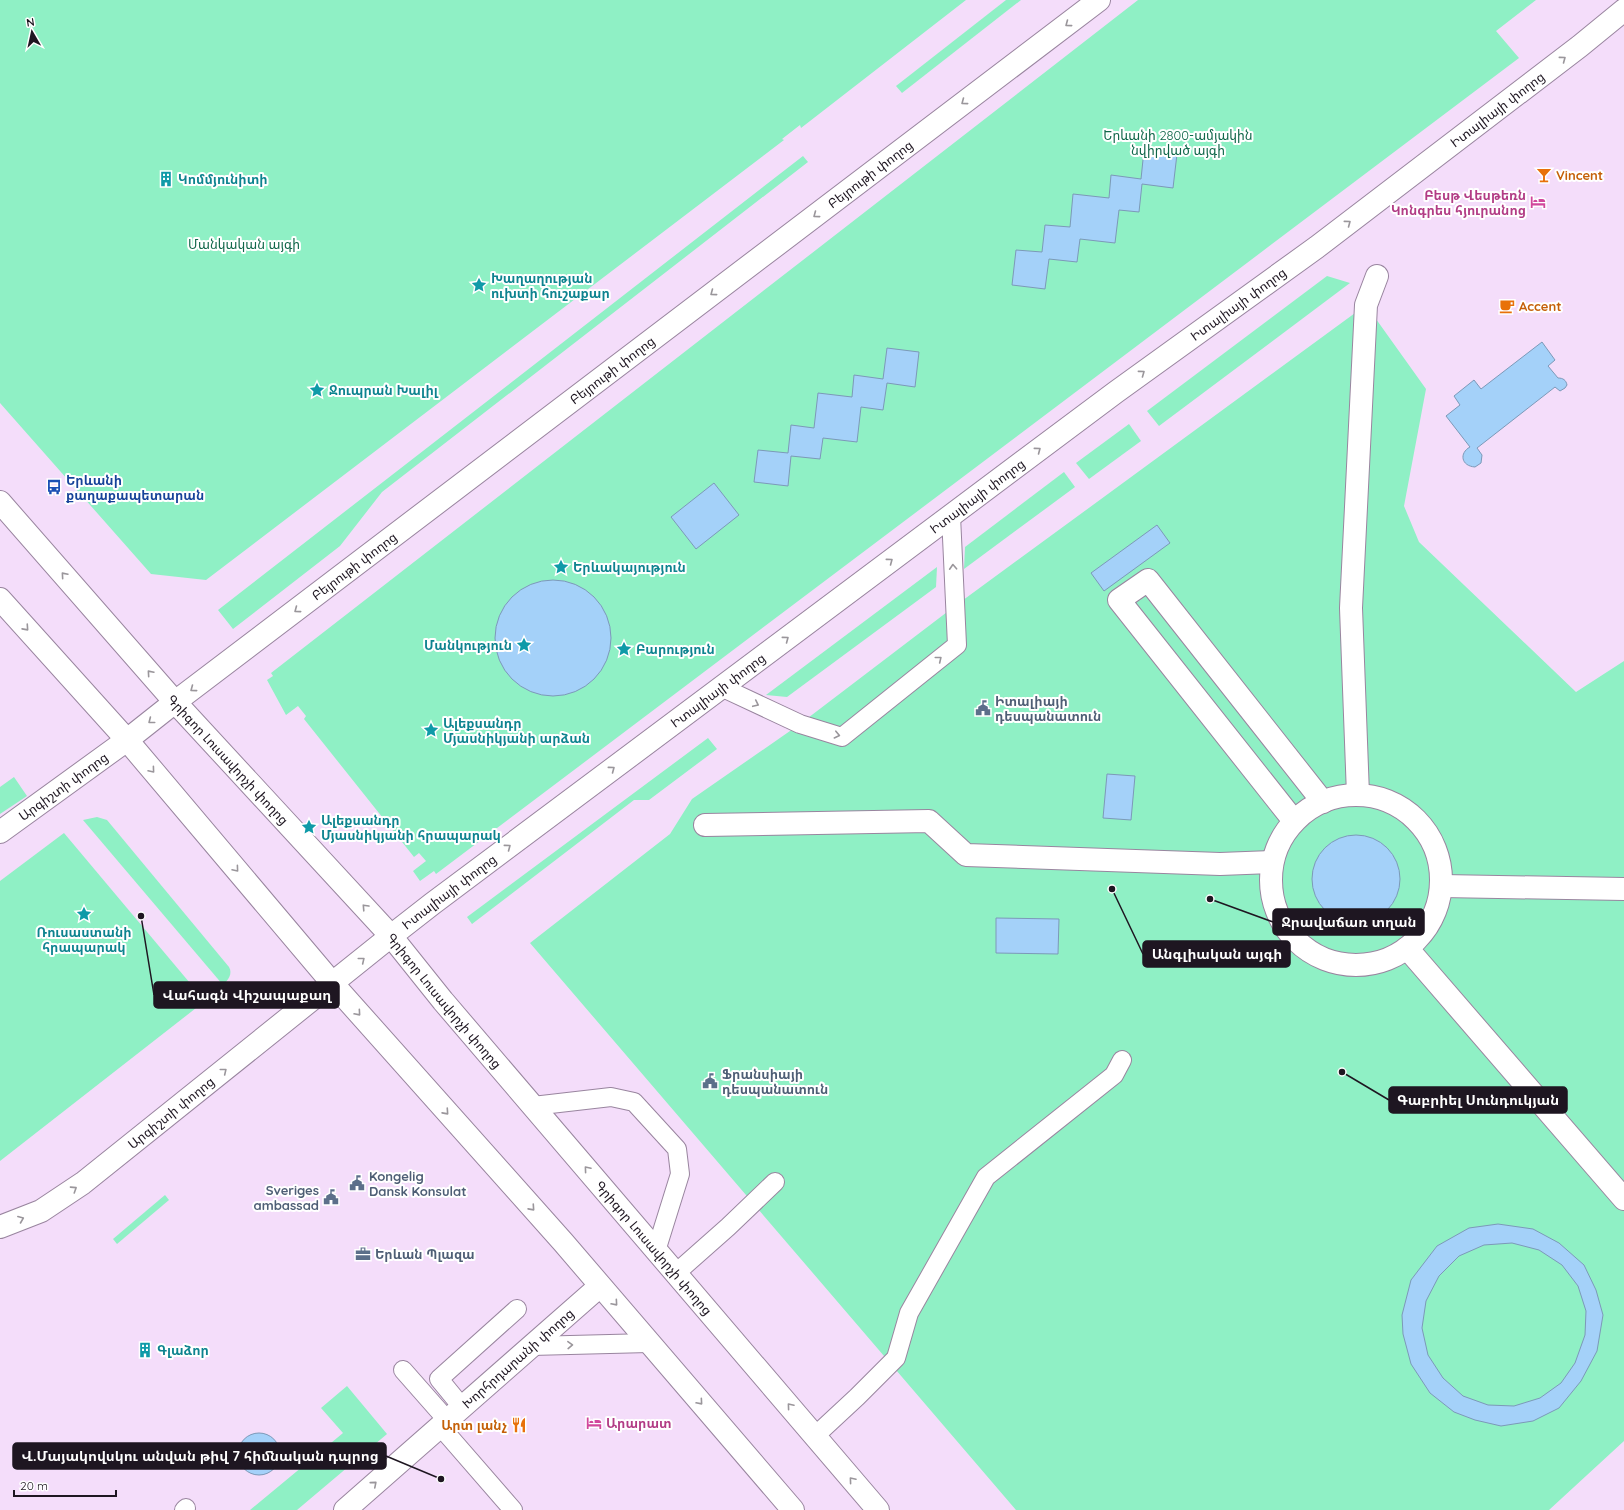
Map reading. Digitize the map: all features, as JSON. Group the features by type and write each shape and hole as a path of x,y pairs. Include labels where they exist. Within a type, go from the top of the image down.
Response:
{"main road":[{"name":"Բեյրութի փողոց","path":"127,740 1099,0"},
{"name":"Իտալիայի փողոց","path":"332,984 432,904 1116,392 1317,247 1580,46 1624,10"},
{"path":"1358,795 1351,608 1366,305 1377,276"},
{"name":"Գրիգոր Լուսավորչի փողոց","path":"0,502 176,702 391,936 443,1001 878,1510"},
{"path":"1294,821 1119,600 1148,580 1323,802"},
{"path":"0,599 127,740 332,984 600,1286 793,1510"},
{"name":"Արգիշտի փողոց","path":"0,832 127,740"},
{"path":"1358,795 1386,800 1410,813 1428,833 1439,858 1442,886 1436,910 1425,931 1407,948 1384,960 1359,965 1333,962 1309,951 1290,934 1277,911 1271,886 1272,862 1281,840 1294,821 1307,810 1323,802 1340,796 1358,795"},
{"path":"705,825 929,821 966,855 1220,864 1272,862"},
{"path":"1442,886 1624,889"},
{"path":"1407,948 1624,1199"},
{"name":"Արգիշտի փողոց","path":"0,1227 41,1211 83,1183 332,984"},
{"name":"Խորհրդարանի փողոց","path":"345,1510 600,1286"}],"lane":[{"path":"721,688 800,724 842,737 956,645 951,516"},
{"path":"815,1436 857,1398 896,1358 909,1313 986,1177 1114,1075 1122,1060"},
{"path":"533,1106 611,1098 634,1102 677,1149 680,1174 656,1251"},
{"path":"676,1273 776,1182"},
{"path":"450,1418 439,1379 517,1309"},
{"path":"531,1346 649,1342"},
{"path":"403,1370 450,1418 513,1510"}],"green space":[{"name":"Մանկական այգի","path":"0,0 966,0 801,128 800,125 782,139 784,140 206,580 151,574 0,403"},
{"path":"1006,0 1021,0 902,93 896,86"},
{"name":"Երևանի 2800-ամյակին նվիրված այգի","path":"1138,0 1536,0 1496,31 1519,58 436,874 434,871 420,881 413,871 426,861 419,853 414,857 304,719 306,716 298,706 286,715 267,680 273,676 271,673"},
{"path":"803,156 808,162 382,492 340,546 233,629 218,610"},
{"path":"1327,276 1350,283 1159,426 1147,411"},
{"path":"1366,305 1426,389 1404,506 1419,542 1576,692 1624,661 1624,1441 1549,1510 1016,1510 530,943 670,834 692,799 800,724 955,606"},
{"path":"1129,424 1141,441 1089,479 1076,463"},
{"path":"1064,472 1075,487 964,569 965,547"},
{"path":"937,567 936,587 787,697 766,695"},
{"path":"708,738 717,749 649,800 634,800 472,924 467,917"},
{"path":"14,777 27,796 0,814 0,787"},
{"path":"97,817 107,820 229,967 230,974 223,985 83,820"},
{"path":"64,833 205,1001 0,1161 0,881"},
{"path":"165,1195 169,1200 117,1244 113,1239"},
{"path":"347,1386 387,1434 297,1510 250,1510 343,1433 321,1408"}],"water":[{"path":"1144,150 1177,154 1173,188 1142,184 1139,212 1119,210 1115,243 1080,239 1077,262 1049,259 1045,289 1012,285 1016,250 1042,252 1045,225 1070,227 1073,194 1109,198 1111,175 1141,179"},
{"path":"1542,342 1555,360 1548,366 1558,378 1565,381 1567,385 1560,391 1555,387 1477,448 1482,455 1481,463 1475,467 1470,466 1464,462 1463,456 1466,450 1470,447 1446,416 1460,405 1454,396 1474,380 1481,389"},
{"path":"887,348 919,352 915,387 887,383 883,410 861,407 857,442 823,438 820,459 791,456 788,486 754,482 758,450 788,453 791,425 814,428 818,393 852,397 854,375 883,379"},
{"path":"714,483 739,515 696,549 671,517"},
{"path":"1157,525 1170,543 1104,591 1091,573"},
{"path":"553,580 564,581 575,585 594,597 606,616 610,627 610,649 606,660 594,679 575,691 564,695 553,696 542,695 531,691 512,679 500,660 496,649 495,638 496,627 500,616 512,597 531,585 542,581"},
{"path":"1107,774 1135,776 1131,820 1103,818"},
{"path":"1356,835 1373,838 1387,848 1397,862 1400,879 1397,896 1387,910 1373,920 1356,923 1339,920 1325,910 1315,896 1312,879 1315,862 1325,848 1339,838"},
{"path":"996,918 1059,919 1058,954 996,953"},
{"path":"1498,1224 1533,1229 1559,1243 1584,1265 1596,1290 1603,1315 1597,1351 1581,1381 1559,1408 1533,1421 1501,1426 1475,1420 1454,1412 1430,1393 1411,1364 1403,1334 1402,1315 1411,1280 1437,1246 1469,1228","holes":["1512,1243 1539,1250 1562,1265 1578,1286 1586,1311 1585,1335 1575,1363 1561,1383 1540,1398 1514,1406 1488,1405 1463,1396 1443,1378 1428,1355 1422,1328 1426,1301 1439,1276 1459,1256 1484,1245"]},
{"path":"259,1433 274,1439 280,1454 274,1469 259,1475 244,1469 238,1454 244,1439"}],"place":[{"name":"Vincent","path":"1544,175"},
{"name":"Կոմմյունիտի","path":"166,179"},
{"name":"Բեսթ Վեսթեռն Կոնգրես հյուրանոց","path":"1538,202"},
{"name":"Խաղաղության ուխտի հուշաքար","path":"479,285"},
{"name":"Accent","path":"1507,306"},
{"name":"Ջուպրան Խալիլ","path":"317,390"},
{"name":"Երևանի քաղաքապետարան","path":"54,487"},
{"name":"Երևակայություն","path":"561,567"},
{"name":"Մանկություն","path":"524,645"},
{"name":"Բարություն","path":"624,649"},
{"name":"Իտալիայի դեսպանատուն","path":"983,708"},
{"name":"Ալեքսանդր Մյասնիկյանի արձան","path":"431,730"},
{"name":"Ալեքսանդր Մյասնիկյանի հրապարակ","path":"309,827"},
{"name":"Անգլիական այգի","path":"1112,889"},
{"name":"Ջրավաճառ տղան","path":"1210,899"},
{"name":"Ռուսաստանի հրապարակ","path":"84,914"},
{"name":"Վահագն Վիշապաքաղ","path":"141,916"},
{"name":"Գաբրիել Սունդուկյան","path":"1342,1072"},
{"name":"Ֆրանսիայի դեսպանատուն","path":"710,1081"},
{"name":"Kongelig Dansk Konsulat","path":"357,1183"},
{"name":"Sveriges ambassad","path":"331,1197"},
{"name":"Երևան Պլազա","path":"363,1254"},
{"name":"Գլաձոր","path":"145,1350"},
{"name":"Արարատ","path":"594,1423"},
{"name":"Արտ լանչ","path":"519,1425"},
{"name":"Վ.Մայակովսկու անվան թիվ 7 հիմնական դպրոց","path":"441,1479"}]}
